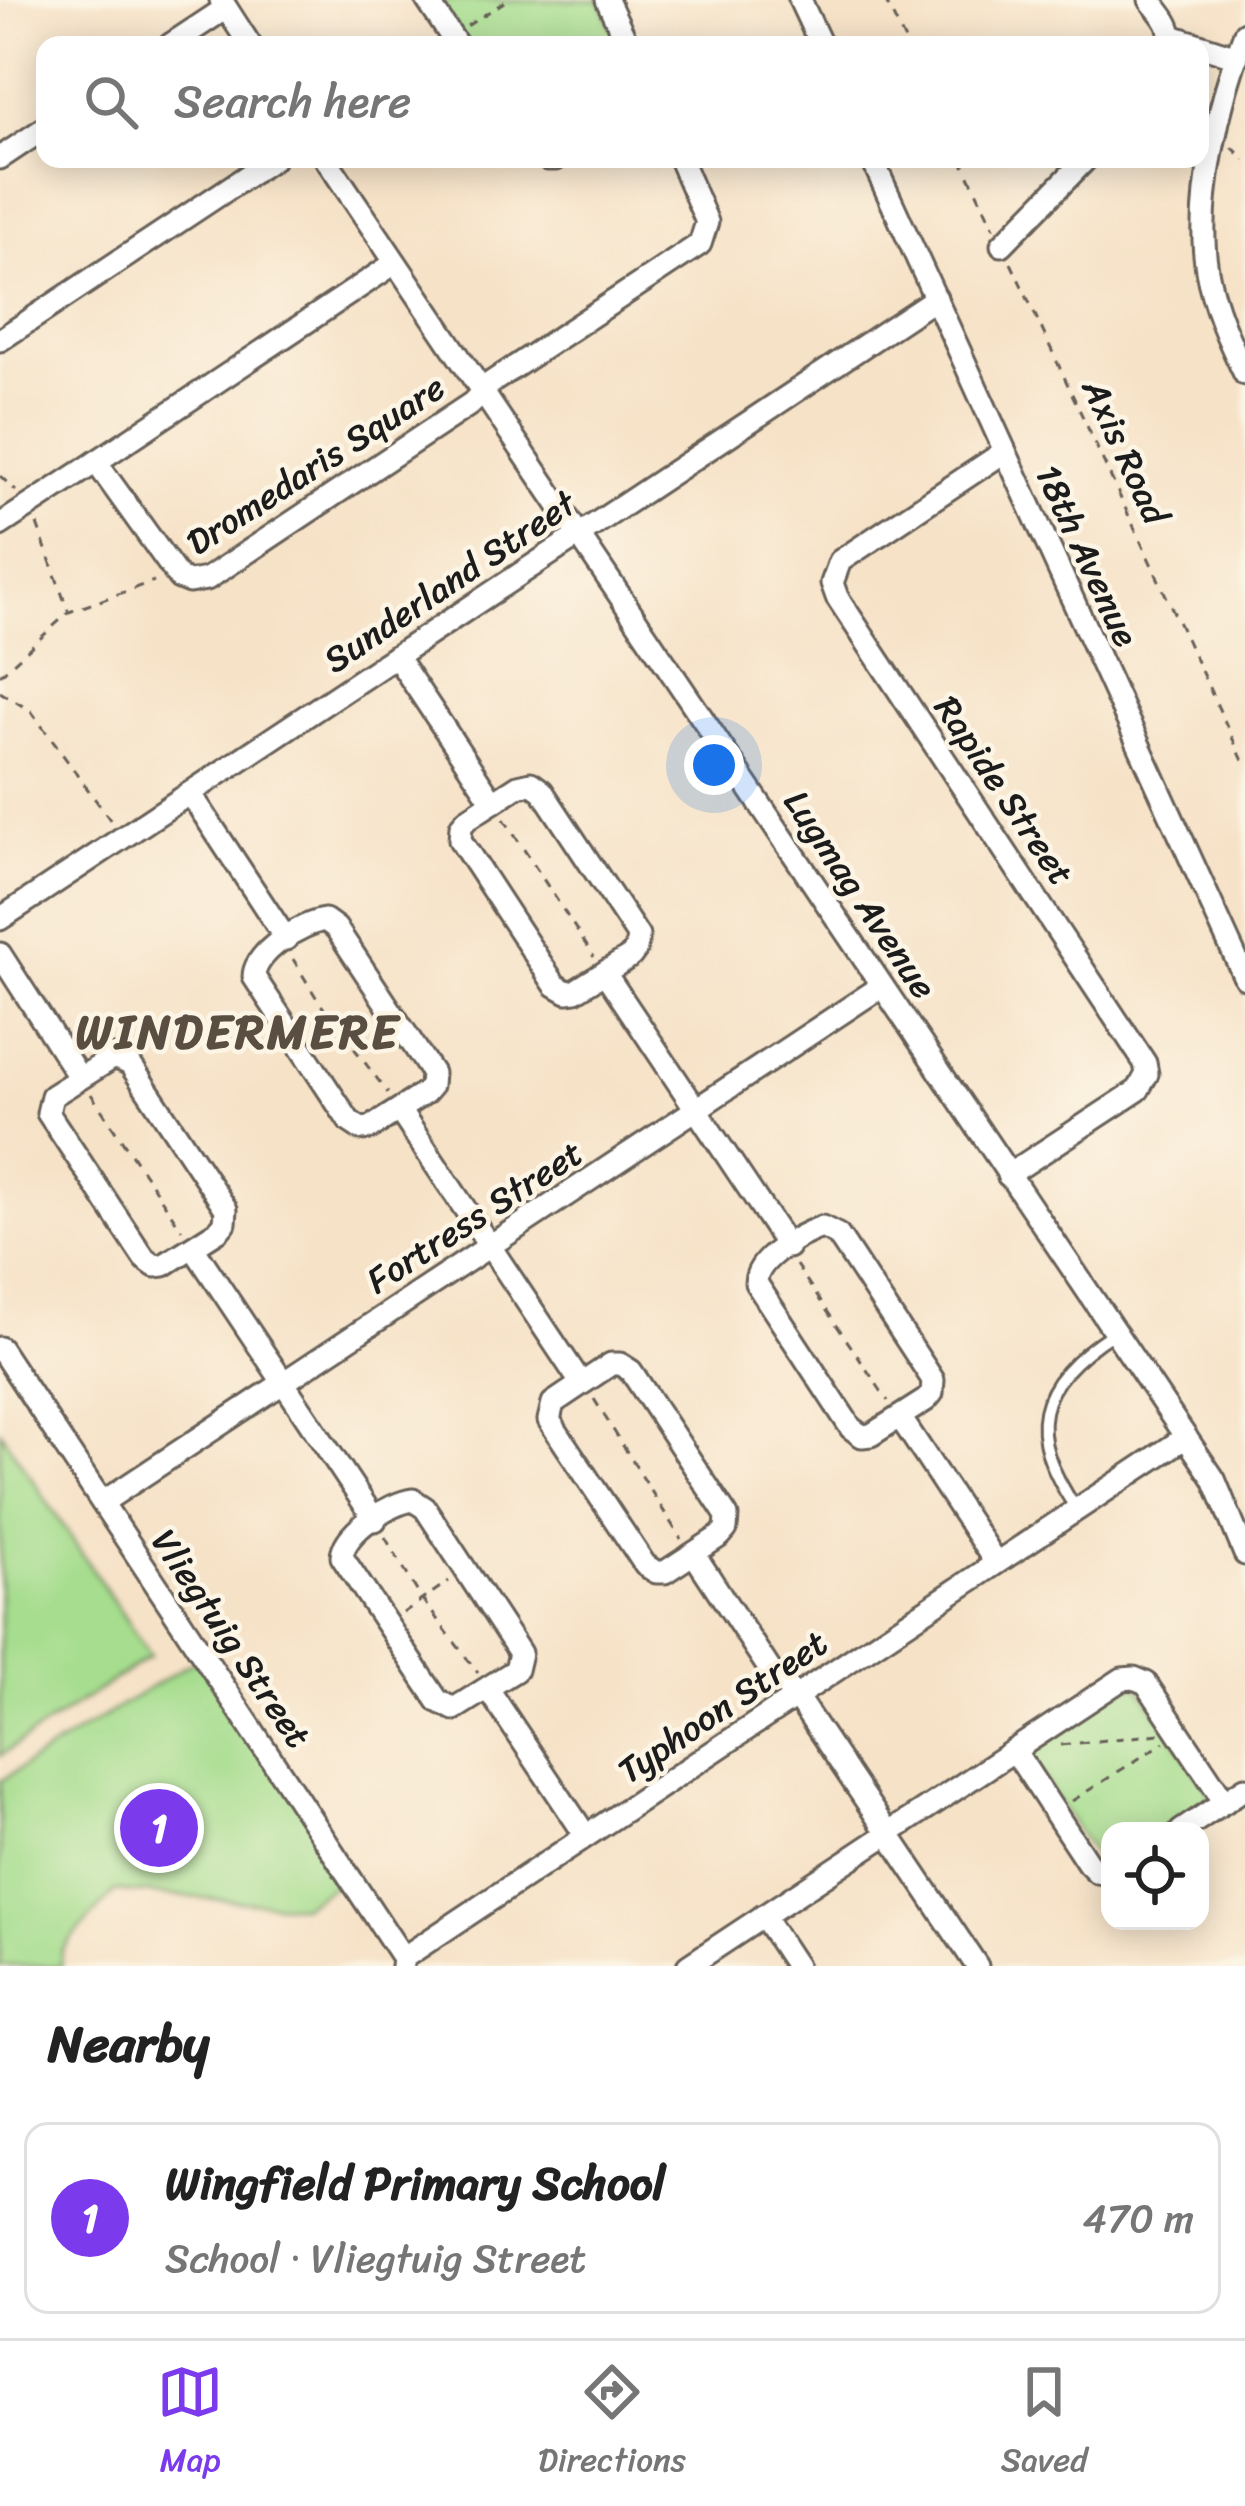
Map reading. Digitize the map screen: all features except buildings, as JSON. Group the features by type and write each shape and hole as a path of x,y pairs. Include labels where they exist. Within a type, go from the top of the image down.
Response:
{"street":[{"path":"427,0 448,36"},
{"path":"607,0 624,36"},
{"path":"800,0 817,36"},
{"path":"1150,0 1169,36"},
{"path":"182,36 223,4 244,36"},
{"path":"1245,33 1210,174 1204,232 1211,292 1245,374"},
{"path":"1209,50 1237,57"},
{"path":"0,158 36,134"},
{"path":"0,340 259,168"},
{"name":"Lugmag Avenue","path":"332,168 1186,1437 1227,1504 1245,1554"},
{"name":"Dromedaris Square","path":"97,462 173,573 189,582 207,579 700,244 707,222 684,168"},
{"name":"18th Avenue","path":"876,168 1245,978"},
{"path":"1002,245 1077,168"},
{"path":"0,526 395,263"},
{"name":"Sunderland Street","path":"0,919 935,298"},
{"name":"Rapide Street","path":"1004,452 840,561 832,584 1145,1063 1145,1080 1138,1090 1008,1175"},
{"path":"396,656 493,802"},
{"path":"522,784 539,787 638,936 631,956 575,992 559,988 462,844 459,835 464,822 493,802 522,784"},
{"path":"190,793 286,939"},
{"path":"316,921 329,922 432,1072 428,1090 399,1110 370,1128 352,1125 254,972 257,959 316,921"},
{"path":"0,954 79,1077"},
{"path":"605,973 788,1246"},
{"name":"Fortress Street","path":"103,1502 882,986"},
{"path":"110,1058 124,1058 130,1064 226,1209 222,1226 164,1265 144,1258 48,1113 52,1096 79,1077 110,1058"},
{"path":"399,1110 581,1383"},
{"path":"818,1228 835,1231 931,1375 930,1397 872,1435 854,1432 758,1288 755,1274 759,1266 788,1246 818,1228"},
{"path":"193,1247 375,1520"},
{"name":"Vliegtuig Street","path":"0,1348 403,1962"},
{"path":"611,1364 628,1367 728,1520 723,1533 665,1572 648,1568 551,1424 553,1402 581,1383 611,1364"},
{"path":"900,1418 996,1564"},
{"name":"Typhoon Street","path":"403,1962 1186,1437"},
{"path":"404,1501 418,1502 521,1657 517,1670 458,1708 441,1705 342,1552 346,1539 375,1520 404,1501"},
{"path":"694,1553 977,1966"},
{"path":"688,1966 1128,1677 1146,1683 1225,1802"},
{"path":"488,1689 586,1836"},
{"path":"1014,1750 1092,1868 1101,1871"},
{"path":"1195,1822 1245,1789"},
{"path":"763,1916 796,1966"}],"lane":[{"path":"1077,1510 1047,1458 1044,1418 1062,1374 1113,1333"}],"path":[{"path":"457,36 507,0"},
{"path":"885,0 903,36"},
{"name":"Axis Road","path":"965,168 1245,765"},
{"path":"30,506 69,613"},
{"path":"0,675 69,613 173,573"},
{"path":"0,692 31,711 122,838"},
{"path":"493,802 605,973"},
{"path":"286,939 319,1002 399,1110"},
{"path":"79,1077 193,1247"},
{"path":"788,1246 825,1312 900,1418"},
{"path":"581,1383 671,1525 694,1553"},
{"path":"375,1520 421,1598 488,1689"},
{"path":"387,1625 466,1570"},
{"path":"1061,1745 1179,1732"},
{"path":"1055,1812 1179,1732"}],"green space":[{"path":"434,0 600,0 616,36 458,36"},
{"path":"0,1431 150,1656 0,1756"},
{"path":"203,1655 350,1875 301,1906 115,1891 62,1950 61,1966 0,1966 0,1781"},
{"path":"1121,1686 1139,1686 1211,1794 1204,1808 1186,1822 1101,1822 1100,1865 1028,1755 1030,1749"}],"place":[{"name":"Wingfield Primary School","path":"159,1828"}],"district":[{"name":"WINDERMERE","path":"238,1031"}]}
